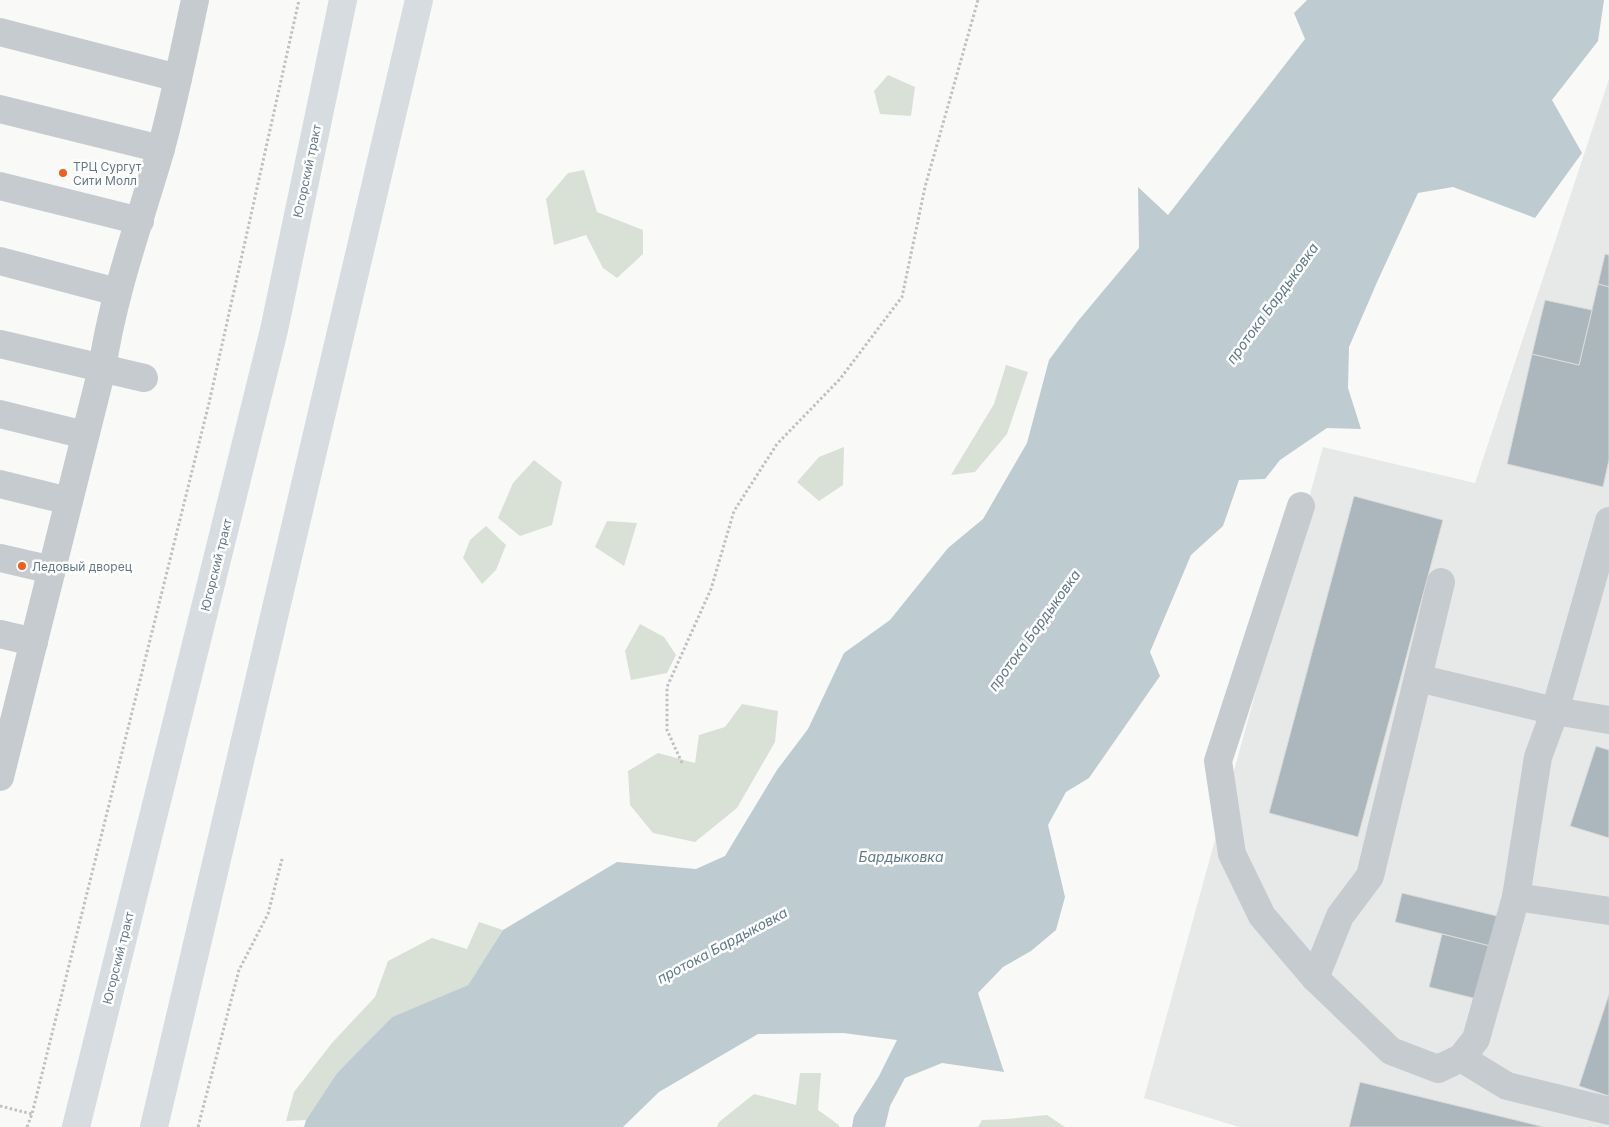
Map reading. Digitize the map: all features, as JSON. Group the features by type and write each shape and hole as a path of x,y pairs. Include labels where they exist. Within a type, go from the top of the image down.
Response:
{"main road":[{"name":"Югорский тракт","path":"76,1127 274,330 343,0"},
{"path":"154,1127 419,0"}],"lane":[{"path":"0,776 8,709 34,642 102,369 107,332 117,292 161,149 195,0"},
{"path":"0,32 178,78"},
{"path":"0,109 161,149"},
{"path":"0,186 140,221"},
{"path":"0,262 117,292"},
{"path":"0,344 144,378"},
{"path":"0,414 85,435"},
{"path":"0,484 69,501"},
{"path":"1301,506 1218,761 1232,854 1262,916 1315,978 1391,1051 1438,1069 1461,1058 1476,1039 1516,897 1538,757 1555,711 1609,521"},
{"path":"0,558 52,570"},
{"path":"1315,978 1340,916 1370,876 1441,582"},
{"path":"0,634 34,642"},
{"path":"1418,678 1555,711 1609,720"},
{"path":"1516,897 1609,911"},
{"path":"1461,1058 1507,1086 1609,1111"}],"path":[{"path":"26,1127 32,1114 209,403 299,0"},
{"path":"682,763 667,730 666,687 711,589 734,511 777,444 840,378 902,297 925,187 978,0"},
{"path":"198,1127 239,970 268,914 282,859"},
{"path":"0,1106 32,1114"}],"shaded area":[{"path":"888,75 915,87 911,116 880,114 874,91"},
{"path":"1609,79 1609,1127 1239,1127 1144,1098 1323,447 1475,483"},
{"path":"584,170 597,212 643,230 643,254 617,278 603,268 586,235 554,245 546,199 568,173"},
{"path":"1006,365 1028,372 1007,434 975,472 951,475 994,404"},
{"path":"844,447 843,485 819,501 797,482 819,457"},
{"path":"534,460 562,482 552,525 520,536 498,518 513,483"},
{"path":"607,521 637,523 624,566 595,547"},
{"path":"486,526 506,545 496,570 482,584 463,558 470,540"},
{"path":"640,624 664,637 676,655 667,673 631,680 625,651"},
{"path":"742,704 778,711 775,742 737,808 695,842 653,833 630,805 628,771 658,753 695,763 699,735 725,727"},
{"path":"479,922 503,930 468,985 392,1017 337,1073 306,1120 286,1121 294,1092 332,1043 375,997 388,961 432,938 467,949"},
{"path":"800,1073 821,1073 818,1110 839,1125 839,1127 717,1127 719,1122 754,1094 796,1105"},
{"path":"1047,1115 1065,1127 978,1127 982,1120"}],"water":[{"name":"Бардыковка","path":"1307,0 1604,0 1598,41 1552,100 1582,153 1535,218 1453,187 1418,193 1349,347 1348,388 1361,429 1327,428 1280,460 1265,479 1239,480 1223,526 1191,555 1150,652 1160,676 1089,778 1066,792 1048,825 1065,897 1056,930 1031,951 1003,967 978,993 1004,1072 942,1063 905,1078 890,1106 885,1127 852,1127 854,1116 879,1076 897,1040 843,1033 758,1034 659,1092 623,1127 304,1127 306,1120 337,1073 392,1017 468,985 503,930 617,862 696,869 725,856 777,770 808,729 844,653 890,620 948,548 983,519 1027,443 1049,360 1078,321 1139,248 1138,187 1168,215 1305,39 1294,13"}],"building":[{"path":"1605,254 1609,255 1609,287 1598,284"},
{"path":"1598,284 1609,287 1609,460 1603,487 1507,464 1532,354 1579,365"},
{"path":"1545,300 1592,310 1579,365 1532,354"},
{"path":"1354,496 1443,520 1358,837 1269,813"},
{"path":"1596,746 1609,750 1609,838 1570,826"},
{"path":"1402,893 1497,916 1490,946 1395,922"},
{"path":"1442,934 1490,946 1477,999 1429,987"},
{"path":"1609,994 1609,1096 1579,1086"},
{"path":"1360,1082 1544,1127 1349,1127"}],"place":[{"name":"ТРЦ Сургут Сити Молл","path":"63,173"},
{"name":"Ледовый дворец","path":"22,566"}],"water label":[{"name":"протока Бардыковка","path":"1272,303"},
{"name":"протока Бардыковка","path":"1034,630"},
{"name":"протока Бардыковка","path":"722,945"}]}
